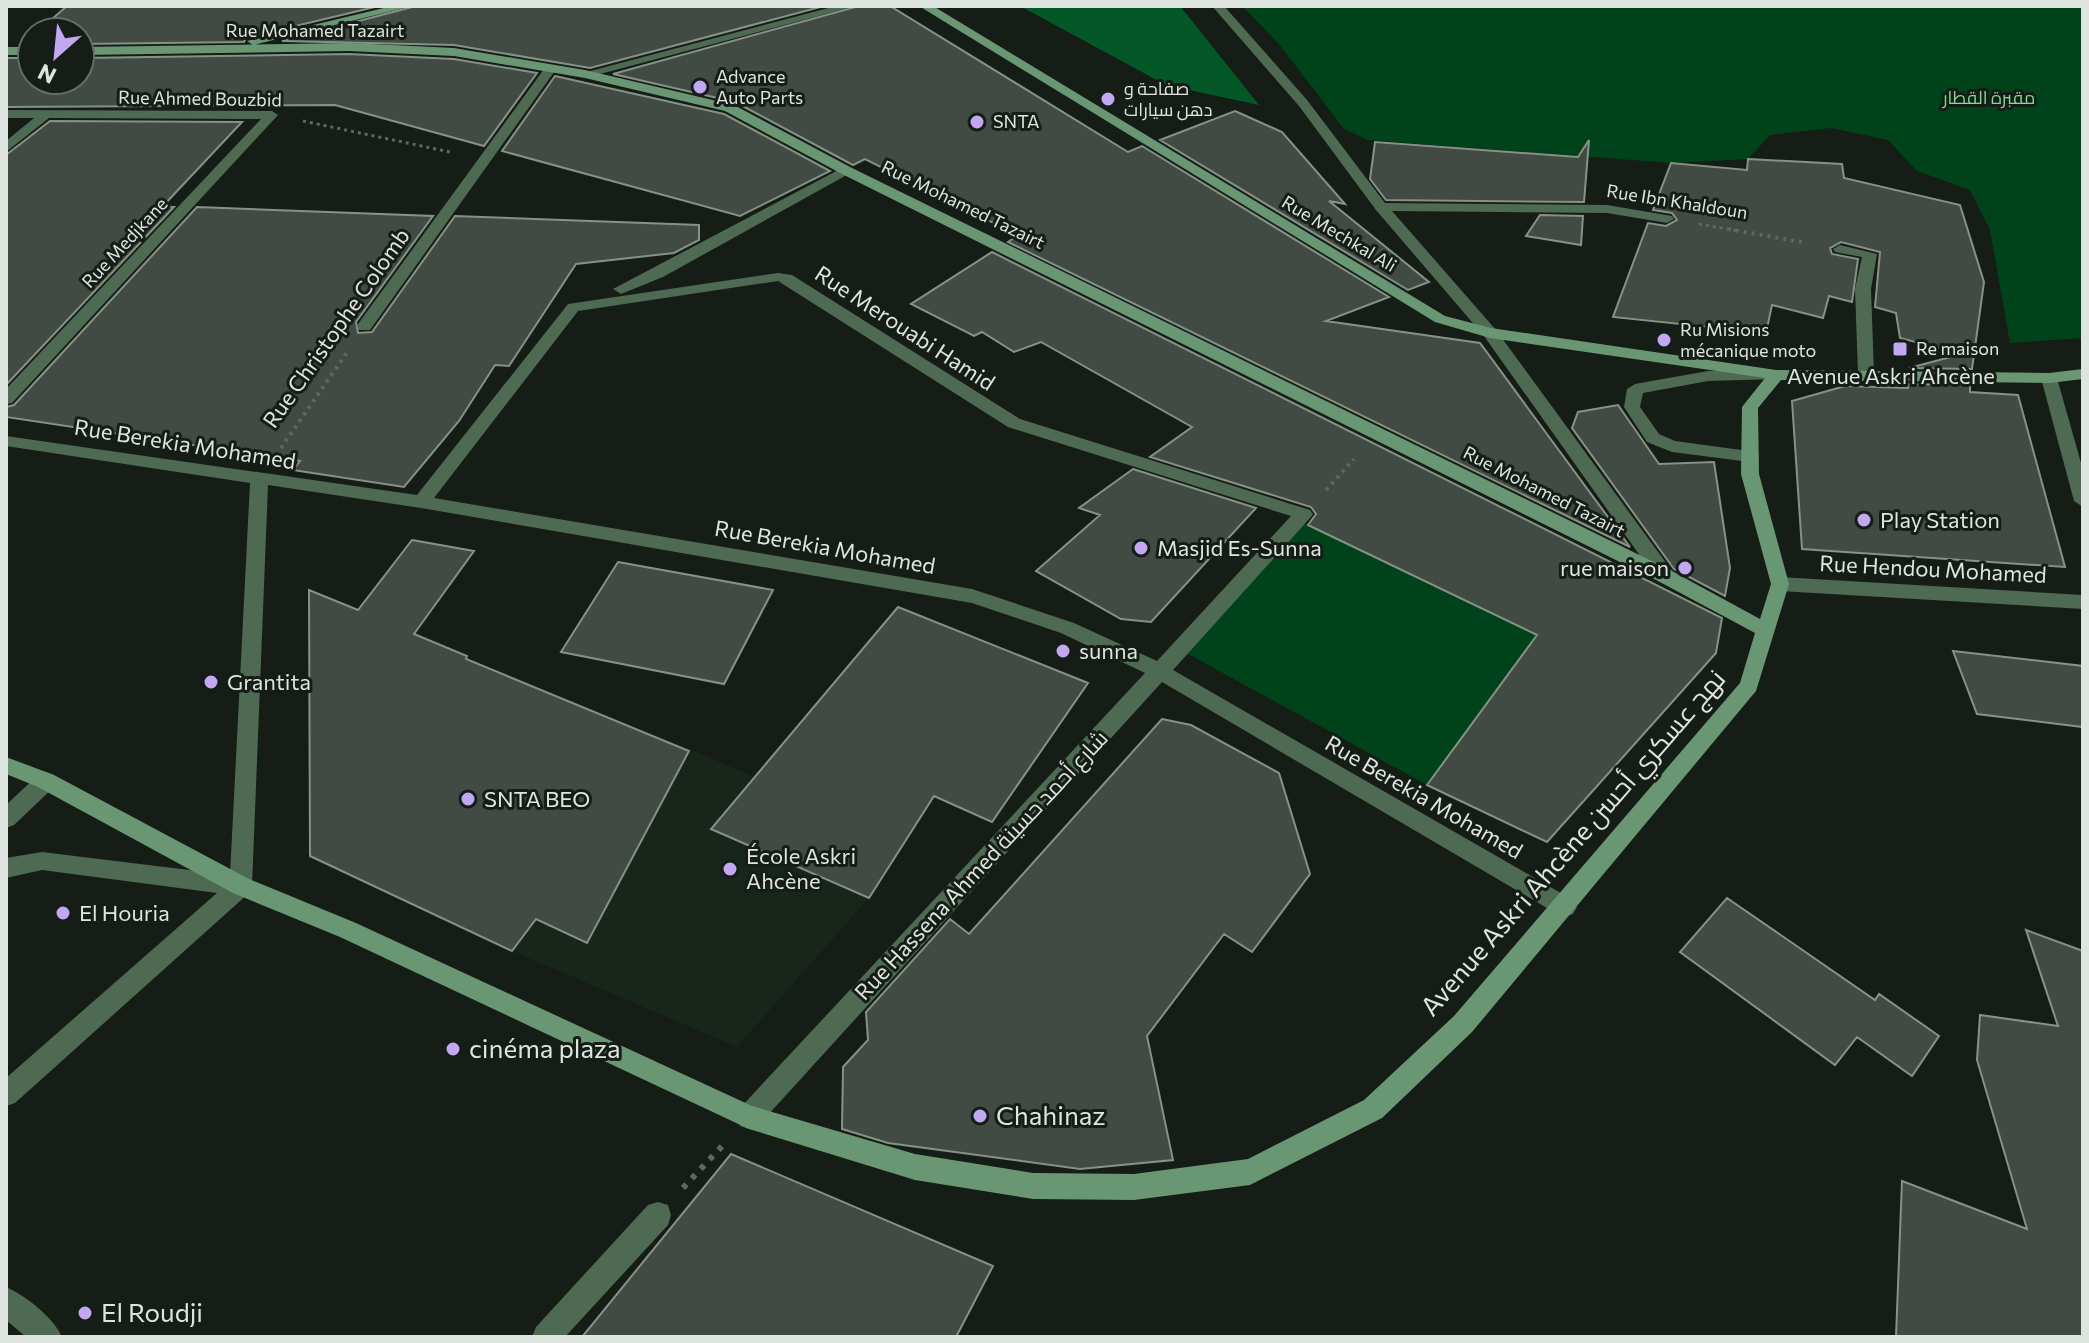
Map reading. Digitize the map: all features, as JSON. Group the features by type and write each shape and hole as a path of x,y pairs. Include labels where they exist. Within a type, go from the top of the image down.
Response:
{"street":[{"path":"206,52 407,6"},
{"path":"585,74 850,6"},
{"name":"Rue Mechkal Ali","path":"925,6 1440,319 1490,333 1776,375"},
{"path":"1218,6 1303,103 1381,207 1490,333 1665,576"},
{"name":"Rue Mohamed Tazairt","path":"96,51 206,52 349,47 454,52 585,74 729,108 847,171 1665,576 1765,630"},
{"name":"Rue Christophe Colomb","path":"364,327 551,68"},
{"name":"Rue Ahmed Bouzbid","path":"6,114 272,115"},
{"path":"6,148 46,114"},
{"name":"Rue Medjkane","path":"6,399 272,115"},
{"path":"421,502 573,307 658,274 847,171"},
{"name":"Rue Ibn Khaldoun","path":"1381,207 1607,209 1667,219"},
{"path":"1840,249 1870,254 1863,289 1866,374"},
{"name":"Rue Merouabi Hamid","path":"585,302 787,278 1014,423 1304,514"},
{"name":"Avenue Askri Ahcène","path":"1780,584 1750,474 1750,407 1776,375 2049,378 2083,374"},
{"path":"1750,456 1672,446 1653,438 1632,407 1635,389 1708,376 1776,375"},
{"path":"2049,378 2083,501"},
{"name":"Rue Berekia Mohamed","path":"6,441 259,481 421,502 972,596 1018,608 1095,637 1159,671 1565,907"},
{"path":"6,1094 241,886 259,481"},
{"name":"Rue Hassena Ahmed شارع أحمد حسينة","path":"749,1117 1304,514"},
{"path":"1765,630 1780,584"},
{"name":"Rue Hendou Mohamed","path":"1780,584 2083,602"},
{"name":"Avenue Askri Ahcène نهج عسكري أحسن","path":"6,765 46,781 241,886 348,930 749,1117 915,1167 1033,1186 1134,1187 1250,1172 1373,1109 1463,1024 1749,686 1765,630"},
{"path":"6,819 46,781"},
{"path":"6,868 42,861 241,886"},
{"path":"546,1337 658,1215"},
{"path":"6,1301 48,1337"}],"path":[{"name":"Rue Ahmed Bouzbid","path":"272,115 486,159"},
{"name":"Rue Ibn Khaldoun","path":"1667,219 1840,249"},
{"name":"Rue Christophe Colomb","path":"259,481 364,327"},
{"path":"1304,514 1379,432"},
{"path":"658,1215 749,1117"}],"shaded area":[{"name":"École Askri Ahcène","path":"670,741 906,840 869,898 737,1047 512,951"}],"green space":[{"path":"1020,6 1180,6 1259,105 1166,85"},
{"name":"مقبرة القطار","path":"1242,6 2083,6 2083,338 2010,343 1990,230 1970,190 1917,171 1888,140 1831,128 1770,135 1748,159 1671,163 1368,140 1344,129 1279,44"},
{"path":"1302,522 1537,635 1427,785 1181,650"}],"building":[{"path":"67,6 379,6 246,38 244,42 96,44 96,16 55,16"},
{"path":"416,6 824,6 590,68 454,45 282,41"},
{"path":"859,6 890,6 1128,152 1142,146 1389,297 1326,321 1480,343 1630,547 1008,242 1018,235 865,159 853,165 735,102 613,74"},
{"path":"349,54 454,59 537,73 484,146 335,105 6,107 7,58 16,58 16,96 96,96 96,58"},
{"path":"555,76 724,114 830,171 740,216 502,151"},
{"path":"1235,111 1282,132 1345,204 1329,201 1429,282 1408,290 1160,140"},
{"path":"50,121 242,122 163,206 174,207 6,385 6,155"},
{"path":"1589,140 1584,202 1386,200 1370,179 1375,142 1578,157"},
{"path":"1748,159 1842,164 1844,178 1960,205 1984,282 1972,369 1909,368 1962,354 1900,338 1896,313 1875,307 1880,252 1841,242 1830,248 1832,254 1858,259 1852,302 1829,296 1823,318 1772,305 1766,333 1613,317 1648,223 1666,226 1677,220 1672,213 1653,210 1671,163 1747,170"},
{"path":"197,207 433,216 356,322 358,333 372,332 455,216 699,225 699,240 674,253 576,264 509,366 495,365 459,421 404,487 293,470 300,461 6,417 6,407 14,405"},
{"path":"1540,215 1583,216 1581,245 1526,236"},
{"path":"992,252 1722,618 1716,653 1547,842 1427,785 1537,635 1308,525 1316,514 1311,507 1150,457 1192,427 1041,342 1014,352 982,332 974,336 911,304"},
{"path":"1907,384 1970,385 1970,392 2018,395 2065,567 1802,549 1792,401 1845,386 1908,388"},
{"path":"1618,405 1659,464 1714,462 1730,568 1725,596 1674,569 1572,428 1578,412"},
{"name":"Masjid Es-Sunna","path":"1133,469 1256,508 1151,622 1121,619 1036,571 1100,515 1079,508"},
{"name":"SNTA BEO","path":"412,540 474,551 414,634 467,656 466,659 689,751 587,943 536,919 512,951 310,856 309,590 358,610"},
{"path":"618,562 773,590 724,684 561,652"},
{"path":"898,607 1088,683 992,822 934,796 869,898 711,829"},
{"path":"1953,651 2083,666 2083,727 1977,714"},
{"path":"1162,719 1191,725 1279,773 1310,874 1252,952 1224,934 1147,1036 1173,1160 1080,1169 888,1143 842,1129 843,1067 868,1040 866,1012 950,919 969,934"},
{"path":"1727,898 1875,1000 1879,994 1939,1036 1912,1076 1857,1037 1835,1065 1680,952"},
{"path":"2026,930 2083,951 2083,1337 1896,1337 1902,1181 2027,1229 1977,1060 1980,1015 2058,1026"},
{"path":"731,1154 993,1266 956,1337 582,1337"}],"place":[{"name":"Advance Auto Parts","path":"700,87"},
{"name":"صفاحة و دهن سيارات","path":"1108,99"},
{"name":"SNTA","path":"977,122"},
{"name":"Ru Misions mécanique moto","path":"1664,340"},
{"name":"Re maison","path":"1900,349"},
{"name":"Play Station","path":"1864,520"},
{"name":"Masjid Es-Sunna","path":"1141,548"},
{"name":"rue maison","path":"1685,568"},
{"name":"sunna","path":"1063,651"},
{"name":"Grantita","path":"211,682"},
{"name":"SNTA BEO","path":"468,799"},
{"name":"École Askri Ahcène","path":"730,869"},
{"name":"El Houria","path":"63,913"},
{"name":"cinéma plaza","path":"453,1049"},
{"name":"Chahinaz","path":"980,1116"},
{"name":"El Roudji","path":"85,1313"}]}
